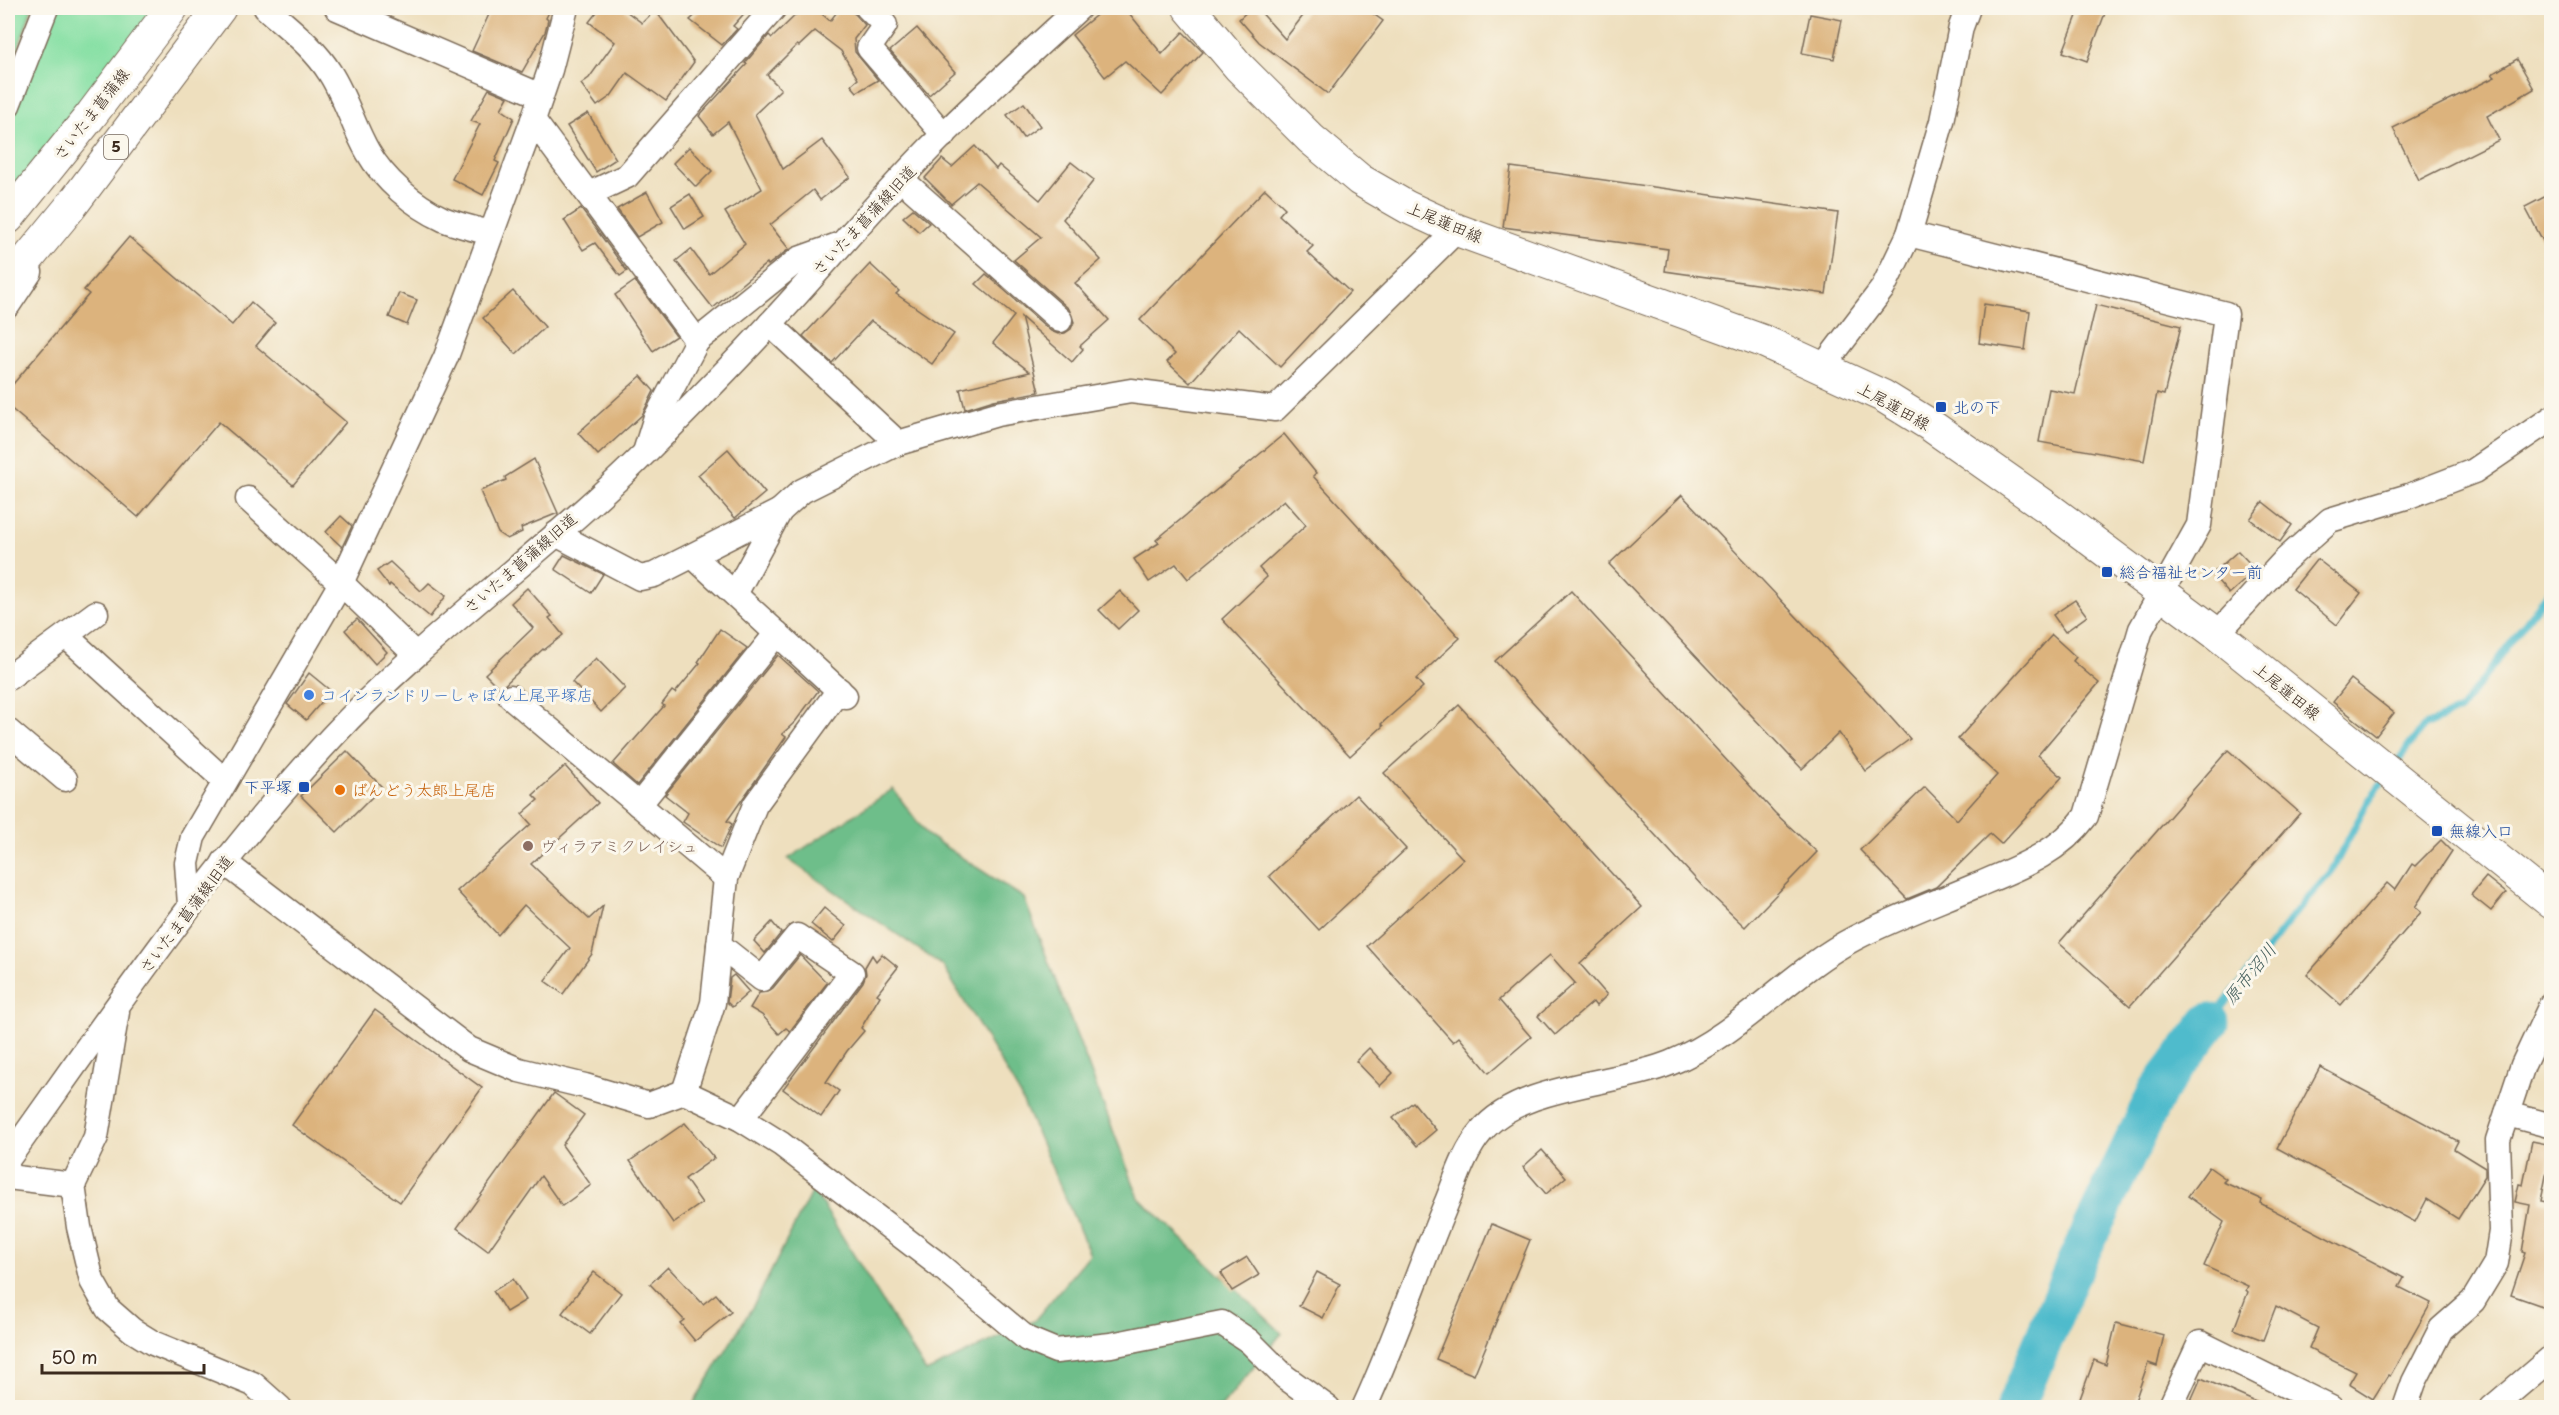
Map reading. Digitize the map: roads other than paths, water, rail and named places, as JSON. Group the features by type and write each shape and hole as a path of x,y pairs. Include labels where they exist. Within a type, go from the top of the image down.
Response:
{"main road":[{"name":"さいたま菖蒲線","path":"8,218 92,114 172,8"},
{"name":"5","path":"8,282 106,161 220,8"},
{"name":"上尾蓮田線","path":"1190,8 1197,19 1270,100 1360,180 1407,207 1457,230 1763,341 1883,396 1939,432 2217,634 2552,903"}],"street":[{"path":"8,105 46,8"},
{"path":"266,8 315,53 329,71 344,95 368,152 385,176 414,201 443,219 491,233"},
{"path":"337,8 542,96"},
{"path":"190,905 187,863 193,837 341,583 446,357 542,96 566,8"},
{"path":"589,194 627,176 774,8"},
{"path":"868,8 885,26 869,48 944,135"},
{"name":"さいたま菖蒲線旧道","path":"8,1159 190,905 332,737 414,654 556,534 644,454 770,324 901,179 944,135 1079,8"},
{"path":"1822,368 1883,288 1909,234 1942,121 1961,27 1968,8"},
{"path":"533,120 697,341"},
{"path":"8,305 106,161"},
{"path":"901,179 1060,320"},
{"path":"556,534 640,578 654,575 780,511 802,491 898,444 997,414 1131,391 1275,409 1457,230"},
{"path":"1364,1407 1390,1352 1441,1216 1470,1148 1481,1131 1497,1116 1540,1096 1668,1064 1693,1052 1714,1040 1814,962 1855,938 2021,867 2059,846 2086,816 2141,629 2199,525 2226,314 1909,234"},
{"path":"644,454 655,420 697,341 799,259 840,244"},
{"path":"770,324 898,444"},
{"path":"2217,634 2283,562 2330,520 2409,496 2474,471 2552,418"},
{"path":"248,500 341,583 414,654"},
{"path":"735,594 780,511"},
{"path":"684,1092 713,1002 726,878 755,805 842,693 693,556"},
{"path":"8,678 96,613"},
{"path":"639,805 777,633"},
{"path":"66,636 225,782"},
{"path":"511,697 726,878"},
{"path":"8,731 66,779"},
{"path":"224,862 469,1049 519,1070 649,1105 684,1092 741,1119 781,1144 939,1265 1027,1339 1056,1351 1111,1345 1222,1323 1249,1341 1285,1377 1328,1407"},
{"path":"719,945 762,979 797,936 852,973 741,1119"},
{"path":"2405,1407 2414,1382 2441,1329 2473,1301 2496,1263 2501,1231 2498,1140 2523,1065 2552,1003"},
{"path":"117,1006 96,1137 73,1185 79,1227 92,1281 108,1309 132,1330 153,1343 253,1384 280,1407"},
{"path":"2507,1114 2552,1126"},
{"path":"8,1177 73,1185"},
{"path":"2170,1407 2200,1343 2325,1406"},
{"path":"2492,1407 2552,1357"}],"waterway":[{"name":"原市沼川","path":"2393,767 2424,726 2460,710 2552,587"},
{"name":"原市沼川","path":"2210,1022 2304,902 2331,872 2369,800 2385,778"},
{"name":"原市沼川","path":"2015,1408 2076,1262 2158,1090 2210,1022"}],"place":[{"name":"北の下","path":"1941,407"},
{"name":"総合福祉センター前","path":"2107,572"},
{"name":"コインランドリーしゃぼん上尾平塚店","path":"309,695"},
{"name":"下平塚","path":"304,787"},
{"name":"ばんどう太郎上尾店","path":"340,790"},
{"name":"無線入口","path":"2437,831"},
{"name":"ヴィラアミクレイシュ","path":"528,846"}]}
